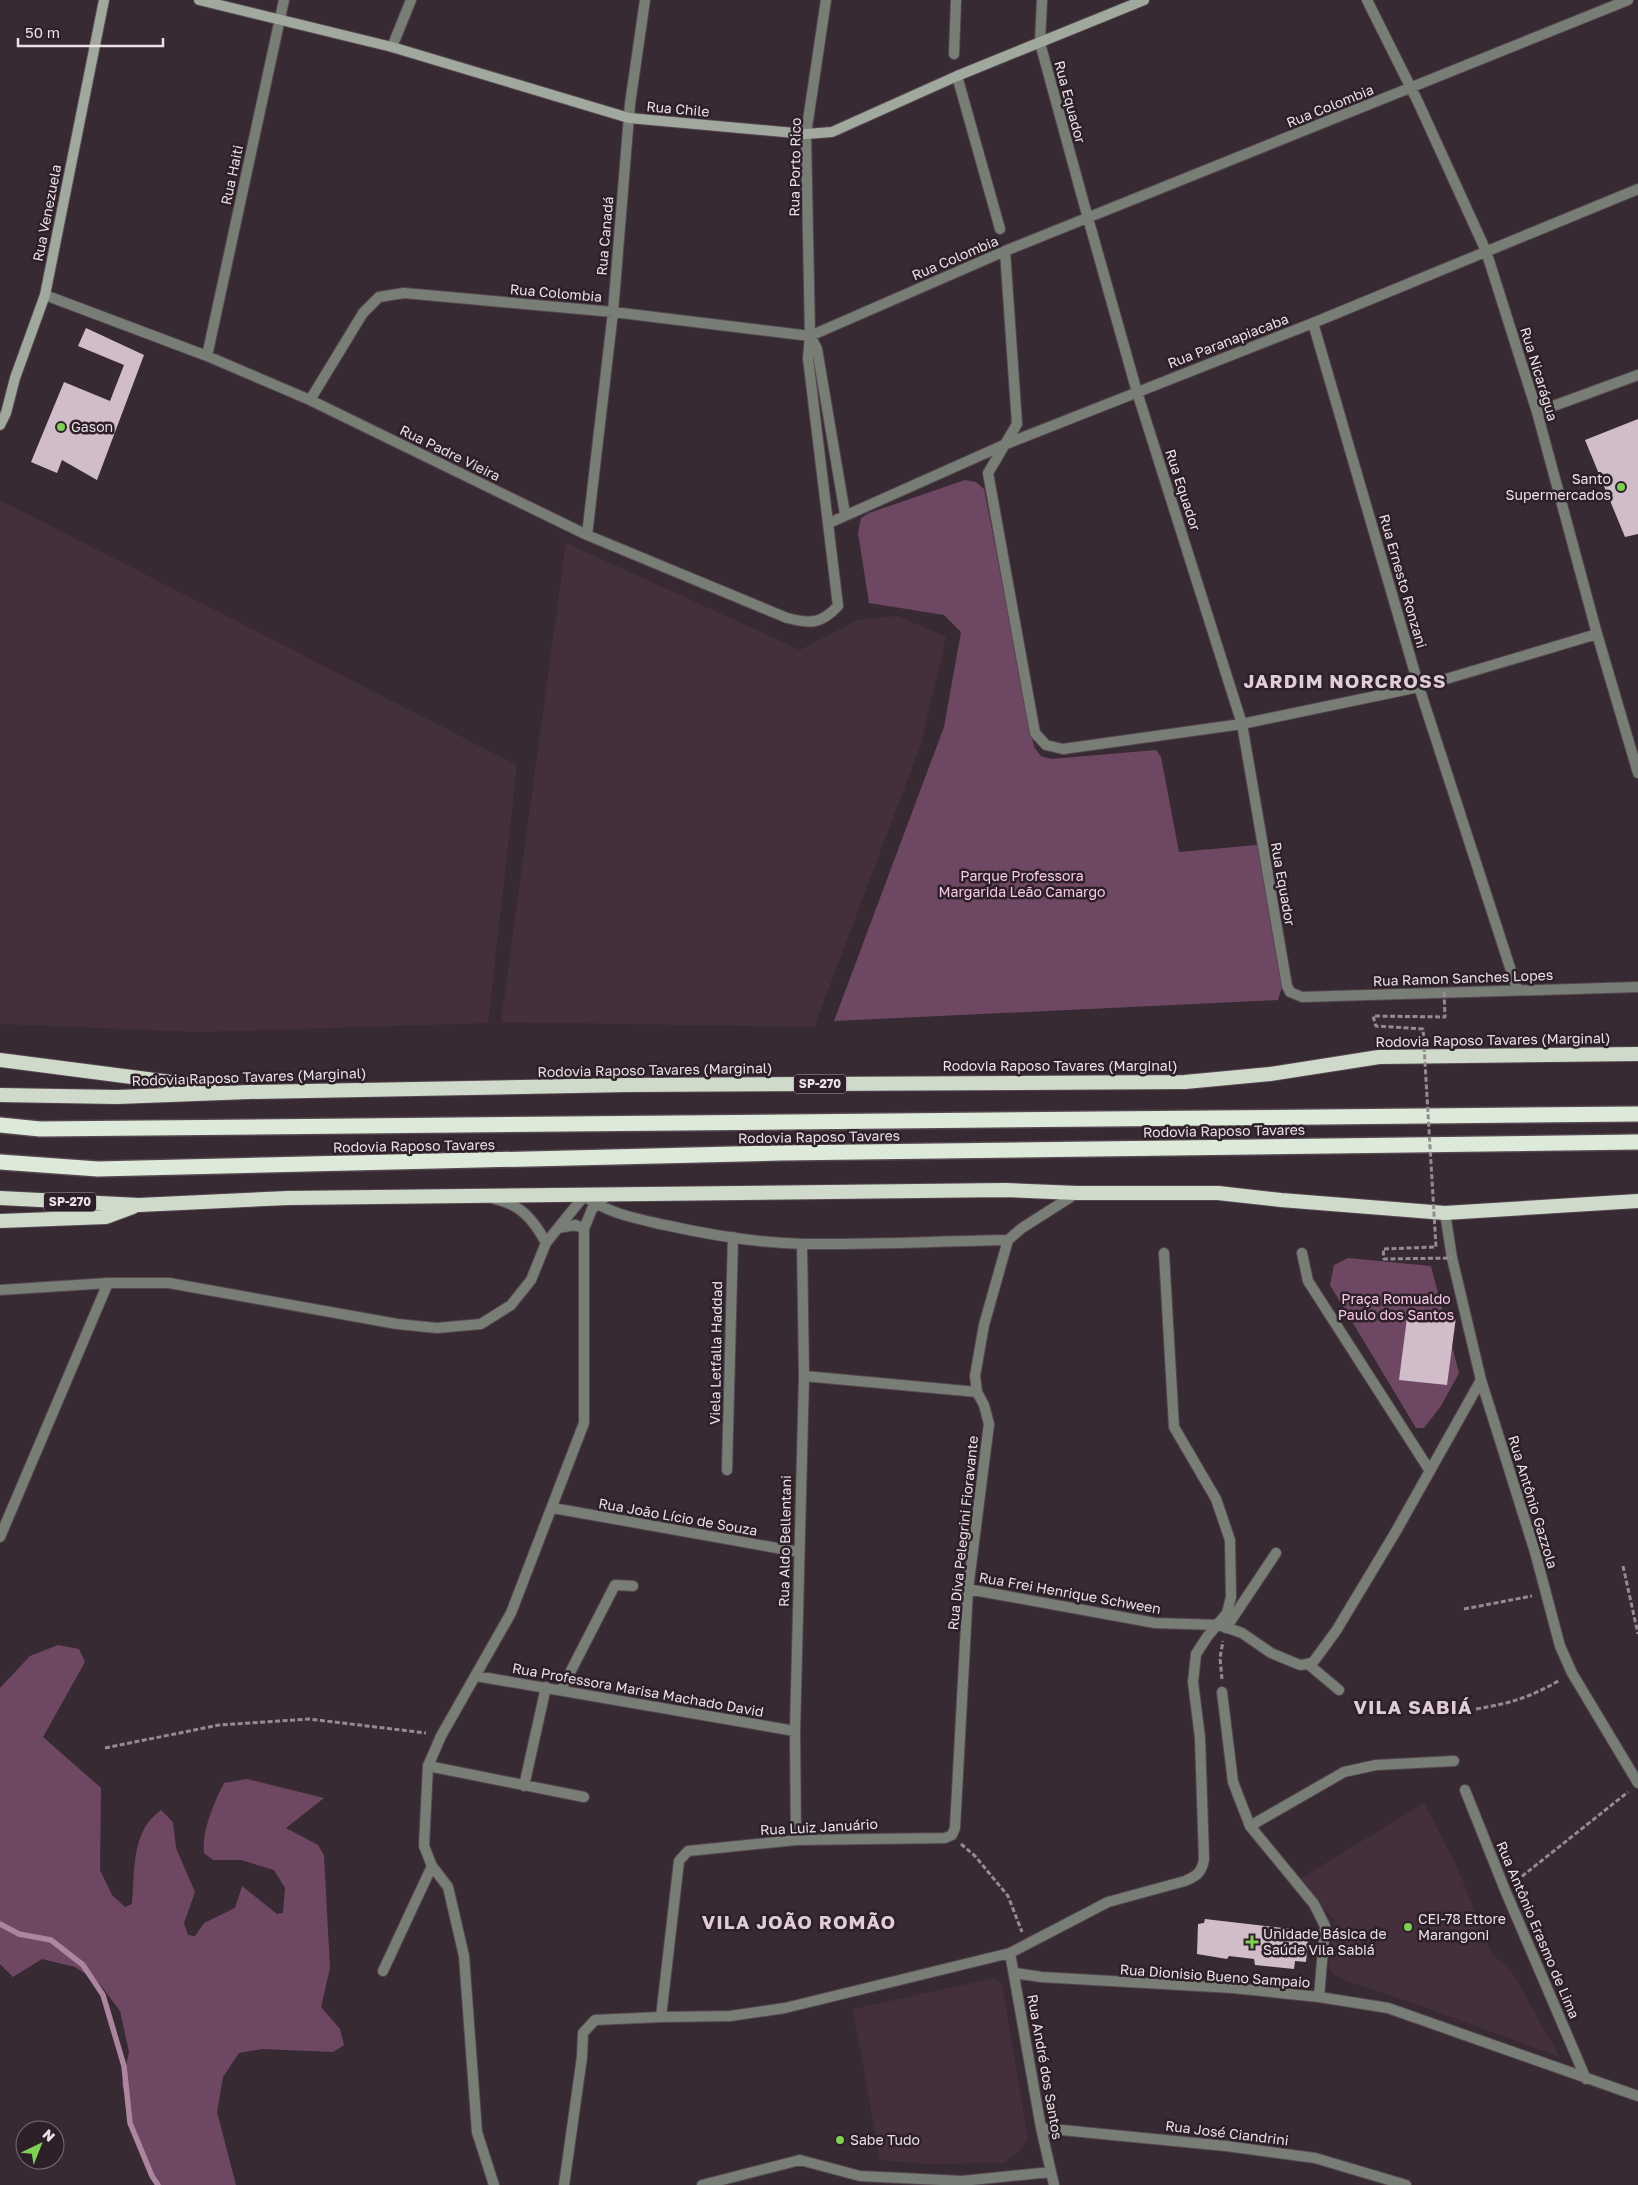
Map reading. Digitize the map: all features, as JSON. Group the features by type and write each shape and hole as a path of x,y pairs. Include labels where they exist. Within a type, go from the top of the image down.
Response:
{"highway":[{"name":"Rodovia Raposo Tavares (Marginal)","path":"0,1095 117,1097 249,1092 627,1085 1185,1082 1270,1074 1379,1057 1638,1054"},
{"path":"0,1060 249,1092"},
{"name":"Rodovia Raposo Tavares","path":"0,1125 59,1128 1638,1114"},
{"name":"Rodovia Raposo Tavares","path":"0,1162 98,1169 770,1154 1638,1142"},
{"name":"SP-270","path":"0,1198 139,1205 288,1198 1006,1190 1077,1193 1218,1193 1445,1213 1638,1201"},
{"path":"0,1221 106,1217 139,1205"}],"main road":[{"name":"Rua Venezuela","path":"0,426 45,295 104,0"},
{"name":"Rua Chile","path":"199,0 392,46 629,118 806,134 832,132 957,76 1144,0"}],"street":[{"name":"Rua Haiti","path":"207,356 284,0"},
{"path":"392,46 412,0"},
{"name":"Rua Canadá","path":"587,535 613,312 629,118 645,0"},
{"name":"Rua Porto Rico","path":"826,0 806,134 810,336 808,358 838,606"},
{"path":"954,54 956,0"},
{"name":"Rua Equador","path":"1042,0 1040,43 1088,219 1137,392 1242,724 1287,986 1290,992"},
{"name":"Rua Nicarágua","path":"1367,0 1411,88 1486,251 1537,412 1597,634 1638,772"},
{"name":"Rua Colombia","path":"310,400 363,313 379,297 404,293 613,312 810,336 1005,251 1628,0"},
{"path":"957,76 1000,229"},
{"name":"Rua Paranapiacaba","path":"829,523 845,514 1006,444 1313,323 1638,189"},
{"path":"1005,251 1018,424 988,473 1035,733 1046,745 1063,749 1242,724 1419,687 1597,634"},
{"name":"Rua Padre Vieira","path":"45,295 207,356 310,400 587,535 787,618 807,623 813,622 826,618 838,606"},
{"name":"Rua Ernesto Ronzani","path":"1313,323 1419,687 1517,989"},
{"name":"Rua Porto Rico","path":"810,336 817,349 845,514"},
{"path":"1537,412 1638,375"},
{"name":"Rua Ramon Sanches Lopes","path":"1290,992 1302,997 1517,989 1638,987"},
{"path":"0,1290 108,1283 169,1283 397,1324 437,1328 481,1324 511,1305 531,1280 546,1243 584,1196 596,1204 623,1216 705,1234 802,1244 1008,1240 1022,1228 1077,1193"},
{"path":"494,2185 477,2132 464,1956 448,1887 432,1866 424,1846 428,1766 441,1736 511,1613 553,1508 584,1423 584,1229 586,1221 596,1204 608,1195"},
{"path":"479,1197 504,1201 519,1209 531,1218 546,1243"},
{"name":"Rua Antônio Gazzola","path":"1445,1213 1452,1258 1481,1380 1546,1593 1560,1646 1572,1673 1634,1786"},
{"path":"558,1228 576,1225 584,1229"},
{"name":"Viela Letfalla Haddad","path":"727,1470 733,1237"},
{"name":"Rua Diva Pelegrini Fioravante","path":"952,1836 955,1828 968,1589 988,1424 984,1405 977,1392 975,1376 984,1324 1008,1240"},
{"name":"Rua Aldo Bellentani","path":"796,1840 795,1731 804,1376 802,1244"},
{"path":"1164,1253 1174,1427 1216,1499 1230,1540 1232,1597 1223,1626"},
{"path":"1302,1253 1308,1281 1430,1471"},
{"path":"0,1537 108,1283"},
{"path":"804,1376 977,1392"},
{"path":"1308,1664 1314,1661 1336,1631 1395,1533 1481,1380"},
{"name":"Rua João Lício de Souza","path":"553,1508 799,1552"},
{"path":"564,2185 582,2058 583,2033 595,2020 730,2016 785,2008 1010,1953 1108,1902 1184,1881 1202,1870 1204,1859 1200,1738 1193,1682 1196,1654 1207,1637 1223,1626 1276,1553"},
{"path":"561,1690 615,1585 633,1586"},
{"name":"Rua Frei Henrique Schween","path":"968,1589 1155,1623 1223,1626 1242,1633 1271,1653 1300,1664 1308,1664 1339,1690"},
{"name":"Rua Professora Marisa Machado David","path":"476,1676 795,1731"},
{"path":"524,1786 546,1687"},
{"path":"1222,1692 1233,1782 1250,1826 1314,1904 1325,1926 1319,1997"},
{"path":"1250,1826 1344,1772 1376,1765 1454,1761"},
{"path":"428,1766 584,1797"},
{"name":"Rua Antônio Erasmo de Lima","path":"1465,1790 1505,1890 1586,2079"},
{"name":"Rua Luiz Januário","path":"661,2017 679,1861 688,1851 796,1840 944,1838 952,1836"},
{"path":"383,1971 432,1866"},
{"name":"Rua André dos Santos","path":"1010,1953 1041,2128 1054,2185"},
{"name":"Rua Dionisio Bueno Sampaio","path":"1015,1973 1041,1978 1233,1988 1319,1997 1388,2008 1638,2096"},
{"name":"Rua José Ciandrini","path":"1041,2128 1177,2140 1314,2158 1406,2185"},
{"path":"702,2185 800,2160 869,2176 962,2180 1051,2172"}],"path":[{"path":"1444,992 1445,1018 1373,1016 1376,1026 1423,1029 1436,1248 1383,1249 1384,1259 1452,1258"},
{"path":"1623,1566 1638,1634"},
{"path":"1464,1609 1546,1593"},
{"path":"1222,1692 1220,1658 1223,1626"},
{"path":"1476,1709 1514,1703 1539,1692 1572,1673"},
{"path":"106,1748 219,1724 309,1719 413,1731"},
{"path":"1505,1890 1634,1786"},
{"path":"952,1836 975,1856 1008,1896 1027,1945"}],"shaded area":[{"path":"0,500 517,765 488,1023 200,1032 0,1024"},
{"path":"566,543 800,650 858,620 898,616 946,637 921,744 814,1027 501,1022"},
{"name":"CEI-78 Ettore Marangoni","path":"1424,1803 1457,1867 1492,1954 1511,1971 1560,2057 1408,2001 1342,1979 1332,1973 1328,1965 1335,1920 1295,1882"},
{"path":"995,1978 1002,1985 1028,2139 1020,2150 1004,2163 924,2164 880,2160 853,2009"}],"green space":[{"name":"Parque Professora Margarida Leão Camargo","path":"965,480 976,482 984,489 1034,747 1041,756 1051,759 1156,750 1161,757 1179,852 1257,845 1283,984 1278,1000 834,1021 944,727 961,632 944,615 869,603 858,533 861,518 869,513"},
{"name":"Praça Romualdo Paulo dos Santos","path":"1348,1258 1431,1266 1459,1373 1441,1406 1424,1428 1416,1428 1330,1285 1334,1265"},
{"path":"58,1645 79,1649 85,1662 43,1737 101,1788 100,1870 112,1895 125,1907 132,1904 136,1852 139,1840 151,1819 161,1810 173,1822 176,1848 195,1892 184,1923 188,1935 195,1936 204,1923 235,1908 242,1886 277,1914 283,1913 285,1888 274,1870 241,1860 213,1860 204,1853 205,1835 216,1799 224,1783 247,1779 324,1798 286,1828 318,1845 324,1855 330,1968 321,2007 340,2029 344,2045 333,2052 262,2049 239,2053 223,2077 217,2112 236,2185 160,2185 156,2182 130,2117 122,2084 129,2052 120,2011 99,1983 75,1967 42,1959 13,1977 0,1964 0,1688 30,1656"}],"building":[{"path":"86,328 144,355 97,480 62,460 57,473 31,462 64,382 110,401 124,365 78,346"},
{"name":"Santo Supermercados","path":"1638,419 1638,534 1625,537 1585,440"},
{"path":"1408,1310 1456,1317 1447,1385 1399,1380"},
{"name":"Unidade Básica de Saúde Vila Sabiá","path":"1205,1919 1309,1931 1306,1962 1295,1961 1294,1969 1255,1965 1254,1959 1229,1956 1227,1959 1197,1954 1198,1924 1204,1923"}],"waterway":[{"path":"0,1924 19,1934 51,1940 83,1965 103,1995 124,2066 130,2123 152,2176 158,2185"}],"place":[{"name":"Gason","path":"61,427"},
{"name":"Santo Supermercados","path":"1621,487"},
{"name":"CEI-78 Ettore Marangoni","path":"1408,1927"},
{"name":"Unidade Básica de Saúde Vila Sabiá","path":"1252,1942"},
{"name":"Sabe Tudo","path":"840,2140"}],"district":[{"name":"JARDIM NORCROSS","path":"1345,681"},
{"name":"VILA SABIÁ","path":"1413,1707"},
{"name":"VILA JOÃO ROMÃO","path":"799,1922"}]}
